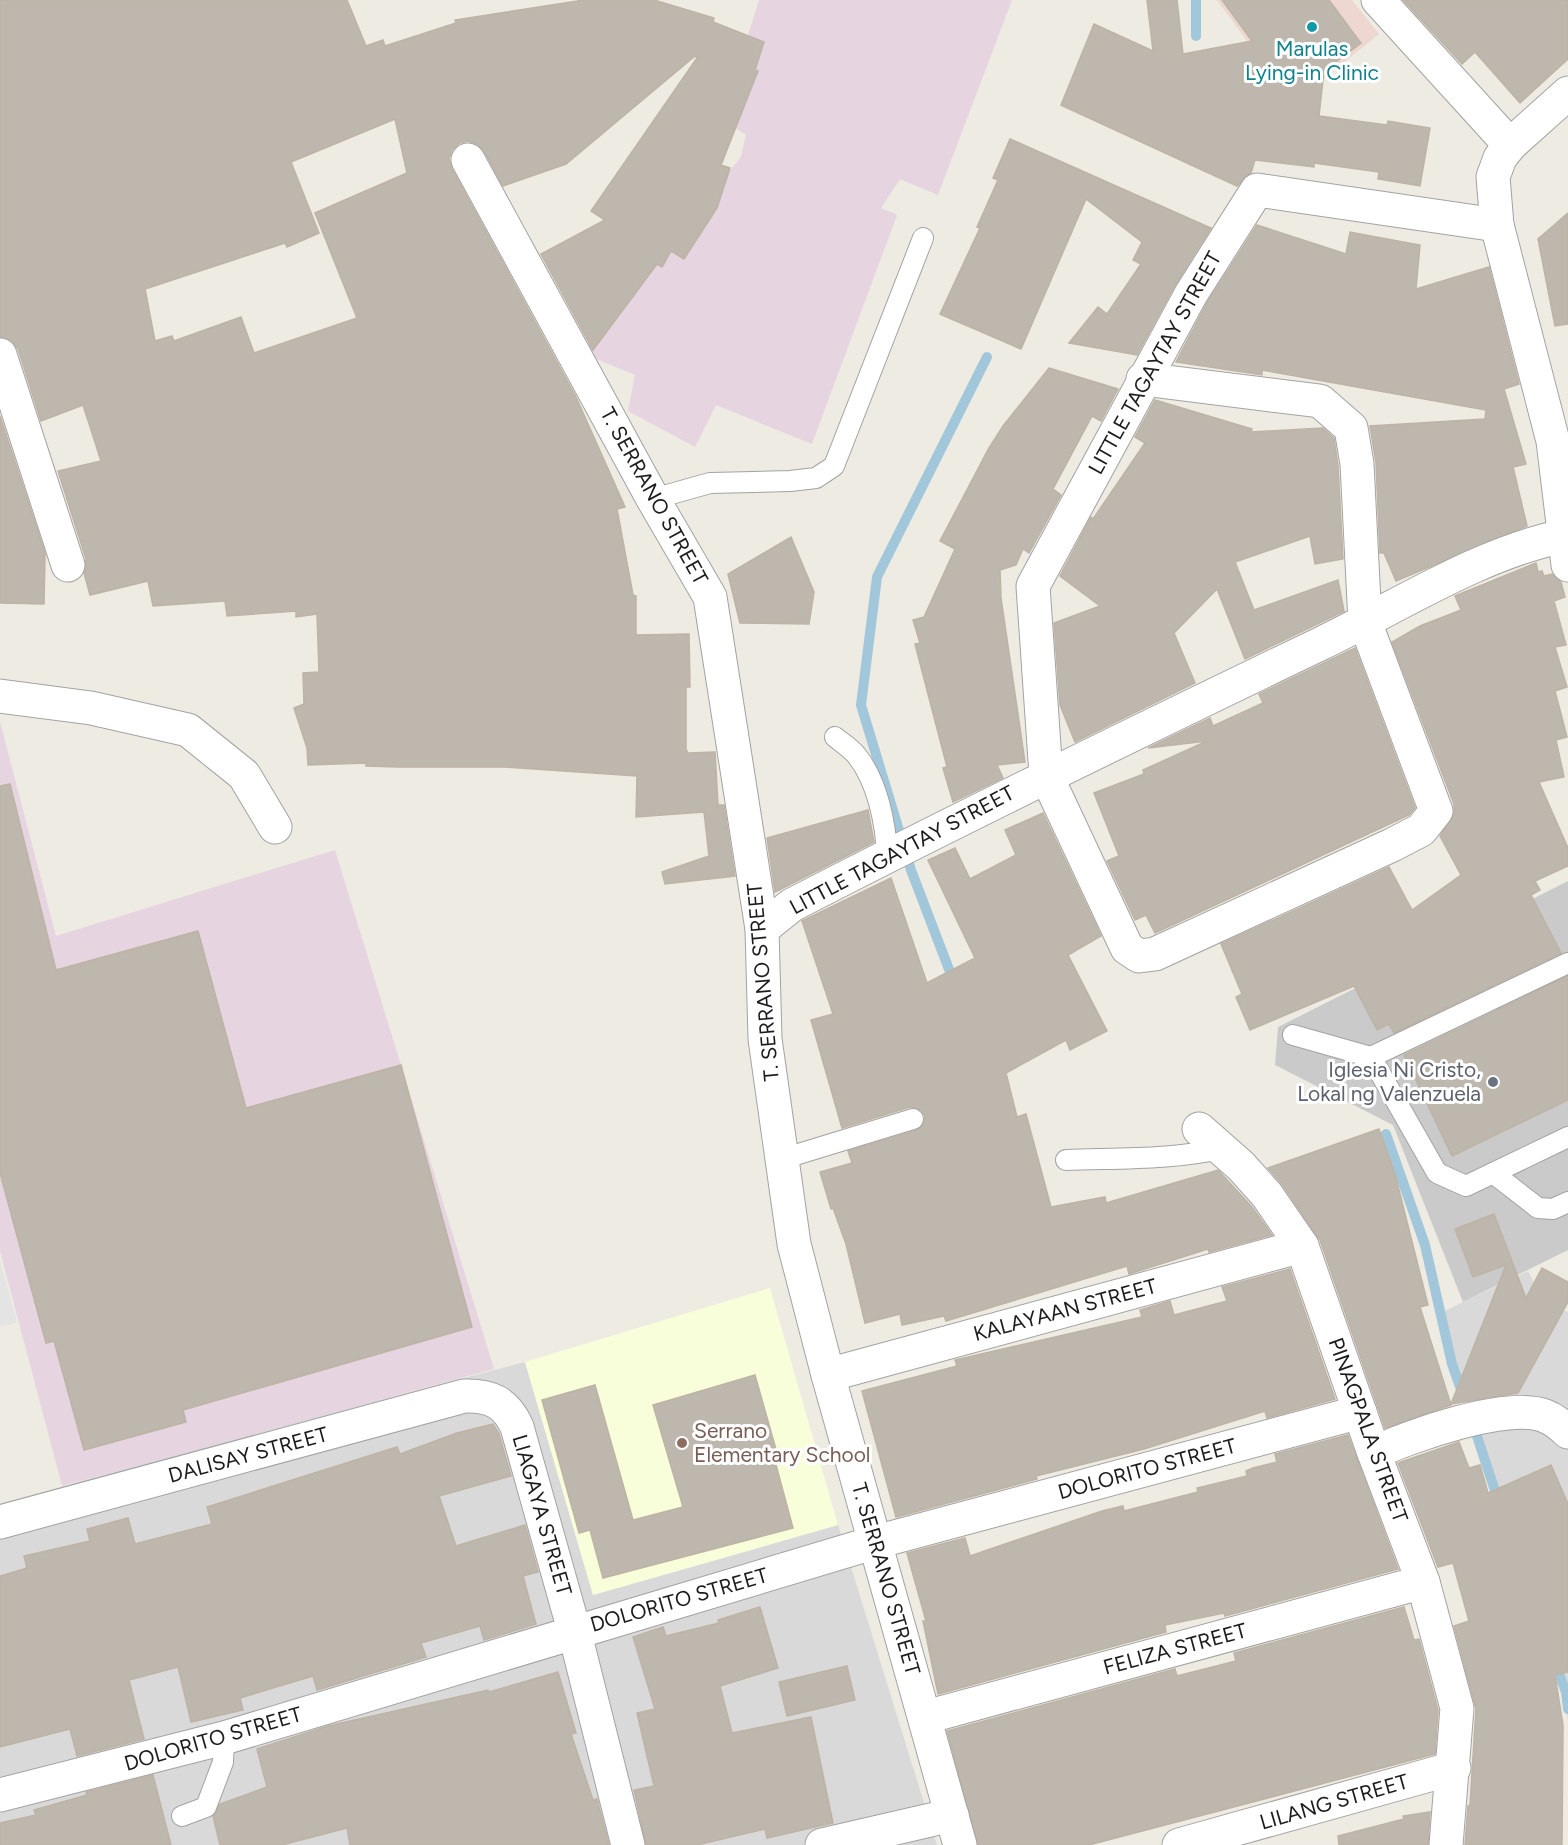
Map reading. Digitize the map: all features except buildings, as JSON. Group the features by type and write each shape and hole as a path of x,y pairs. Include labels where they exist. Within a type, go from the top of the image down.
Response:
{"street":[{"path":"1379,0 1510,145"},
{"path":"1566,550 1553,441 1497,225 1493,177 1500,158 1510,145 1568,93"},
{"name":"T. SERRANO STREET","path":"468,160 653,499 710,597 762,929 760,959 765,1039 794,1244 828,1375 956,1830"},
{"name":"LITTLE TAGAYTAY STREET","path":"1046,775 1033,586 1191,294 1257,190 1497,225"},
{"path":"0,355 68,566"},
{"path":"1046,775 1127,948 1139,956 1155,954 1392,845 1420,830 1436,811 1365,622 1358,464 1351,428 1320,401 1143,379"},
{"name":"LITTLE TAGAYTAY STREET","path":"762,929 792,905 1046,775 1365,622 1502,553 1532,542 1566,550"},
{"path":"0,696 91,708 188,729 244,775 275,827"},
{"name":"PINAGPALA STREET","path":"1211,1139 1267,1195 1302,1246 1374,1453 1423,1582 1457,1708 1454,1768 1446,1845"},
{"name":"KALAYAAN STREET","path":"828,1375 1302,1246"},
{"name":"DALISAY STREET","path":"0,1522 464,1396 482,1395 497,1400"},
{"name":"LIAGAYA STREET","path":"497,1400 510,1413 517,1427 574,1630 628,1845"},
{"name":"DOLORITO STREET","path":"0,1795 224,1738 574,1630 876,1542 1360,1412"},
{"path":"1374,1453 1449,1425 1518,1412 1545,1416 1568,1432"},
{"name":"FELIZA STREET","path":"926,1717 1423,1582"},
{"name":"LILANG STREET","path":"1179,1845 1454,1768"},
{"path":"822,1845 956,1830"}],"lane":[{"path":"653,499 710,483 816,478 834,466 923,238"},
{"path":"835,737 855,753 865,766 882,813 889,855"},
{"path":"1293,1035 1371,1057 1568,963"},
{"path":"1371,1057 1437,1173 1466,1186 1568,1137"},
{"path":"782,1159 913,1119"},
{"path":"1066,1160 1181,1155 1211,1139"},
{"path":"1493,1173 1538,1208 1554,1209 1568,1202"},
{"path":"182,1816 206,1807 223,1762 224,1738"}],"shaded area":[{"path":"759,0 1012,0 938,195 900,179 881,208 897,215 812,444 716,405 695,447 628,411 635,375 582,353 741,157 746,135 722,119"},
{"path":"1217,0 1352,0 1379,34 1317,84 1277,82"},
{"path":"0,722 56,936 335,850 494,1369 62,1486 0,1251"},
{"path":"1568,881 1568,1250 1463,1302 1393,1125 1275,1065 1278,1027"},
{"path":"0,1261 17,1322 0,1327"},
{"path":"1528,1271 1544,1302 1568,1312 1568,1721 1562,1685 1436,1315"},
{"name":"Serrano Elementary School","path":"770,1288 838,1525 593,1595 525,1362"},
{"path":"525,1362 593,1595 838,1525 937,1845 0,1845 0,1505 199,1447"}],"waterway":[{"path":"1196,0 1196,36"},
{"path":"950,972 911,870 861,705 877,577 987,357"},
{"path":"1386,1134 1425,1245 1452,1364 1463,1395"},
{"path":"1472,1421 1499,1503"},
{"path":"1555,1663 1566,1692 1568,1709"}],"place":[{"name":"Marulas Lying-in Clinic","path":"1312,27"},
{"name":"Iglesia Ni Cristo, Lokal ng Valenzuela","path":"1493,1082"},
{"name":"Serrano Elementary School","path":"682,1443"}]}
